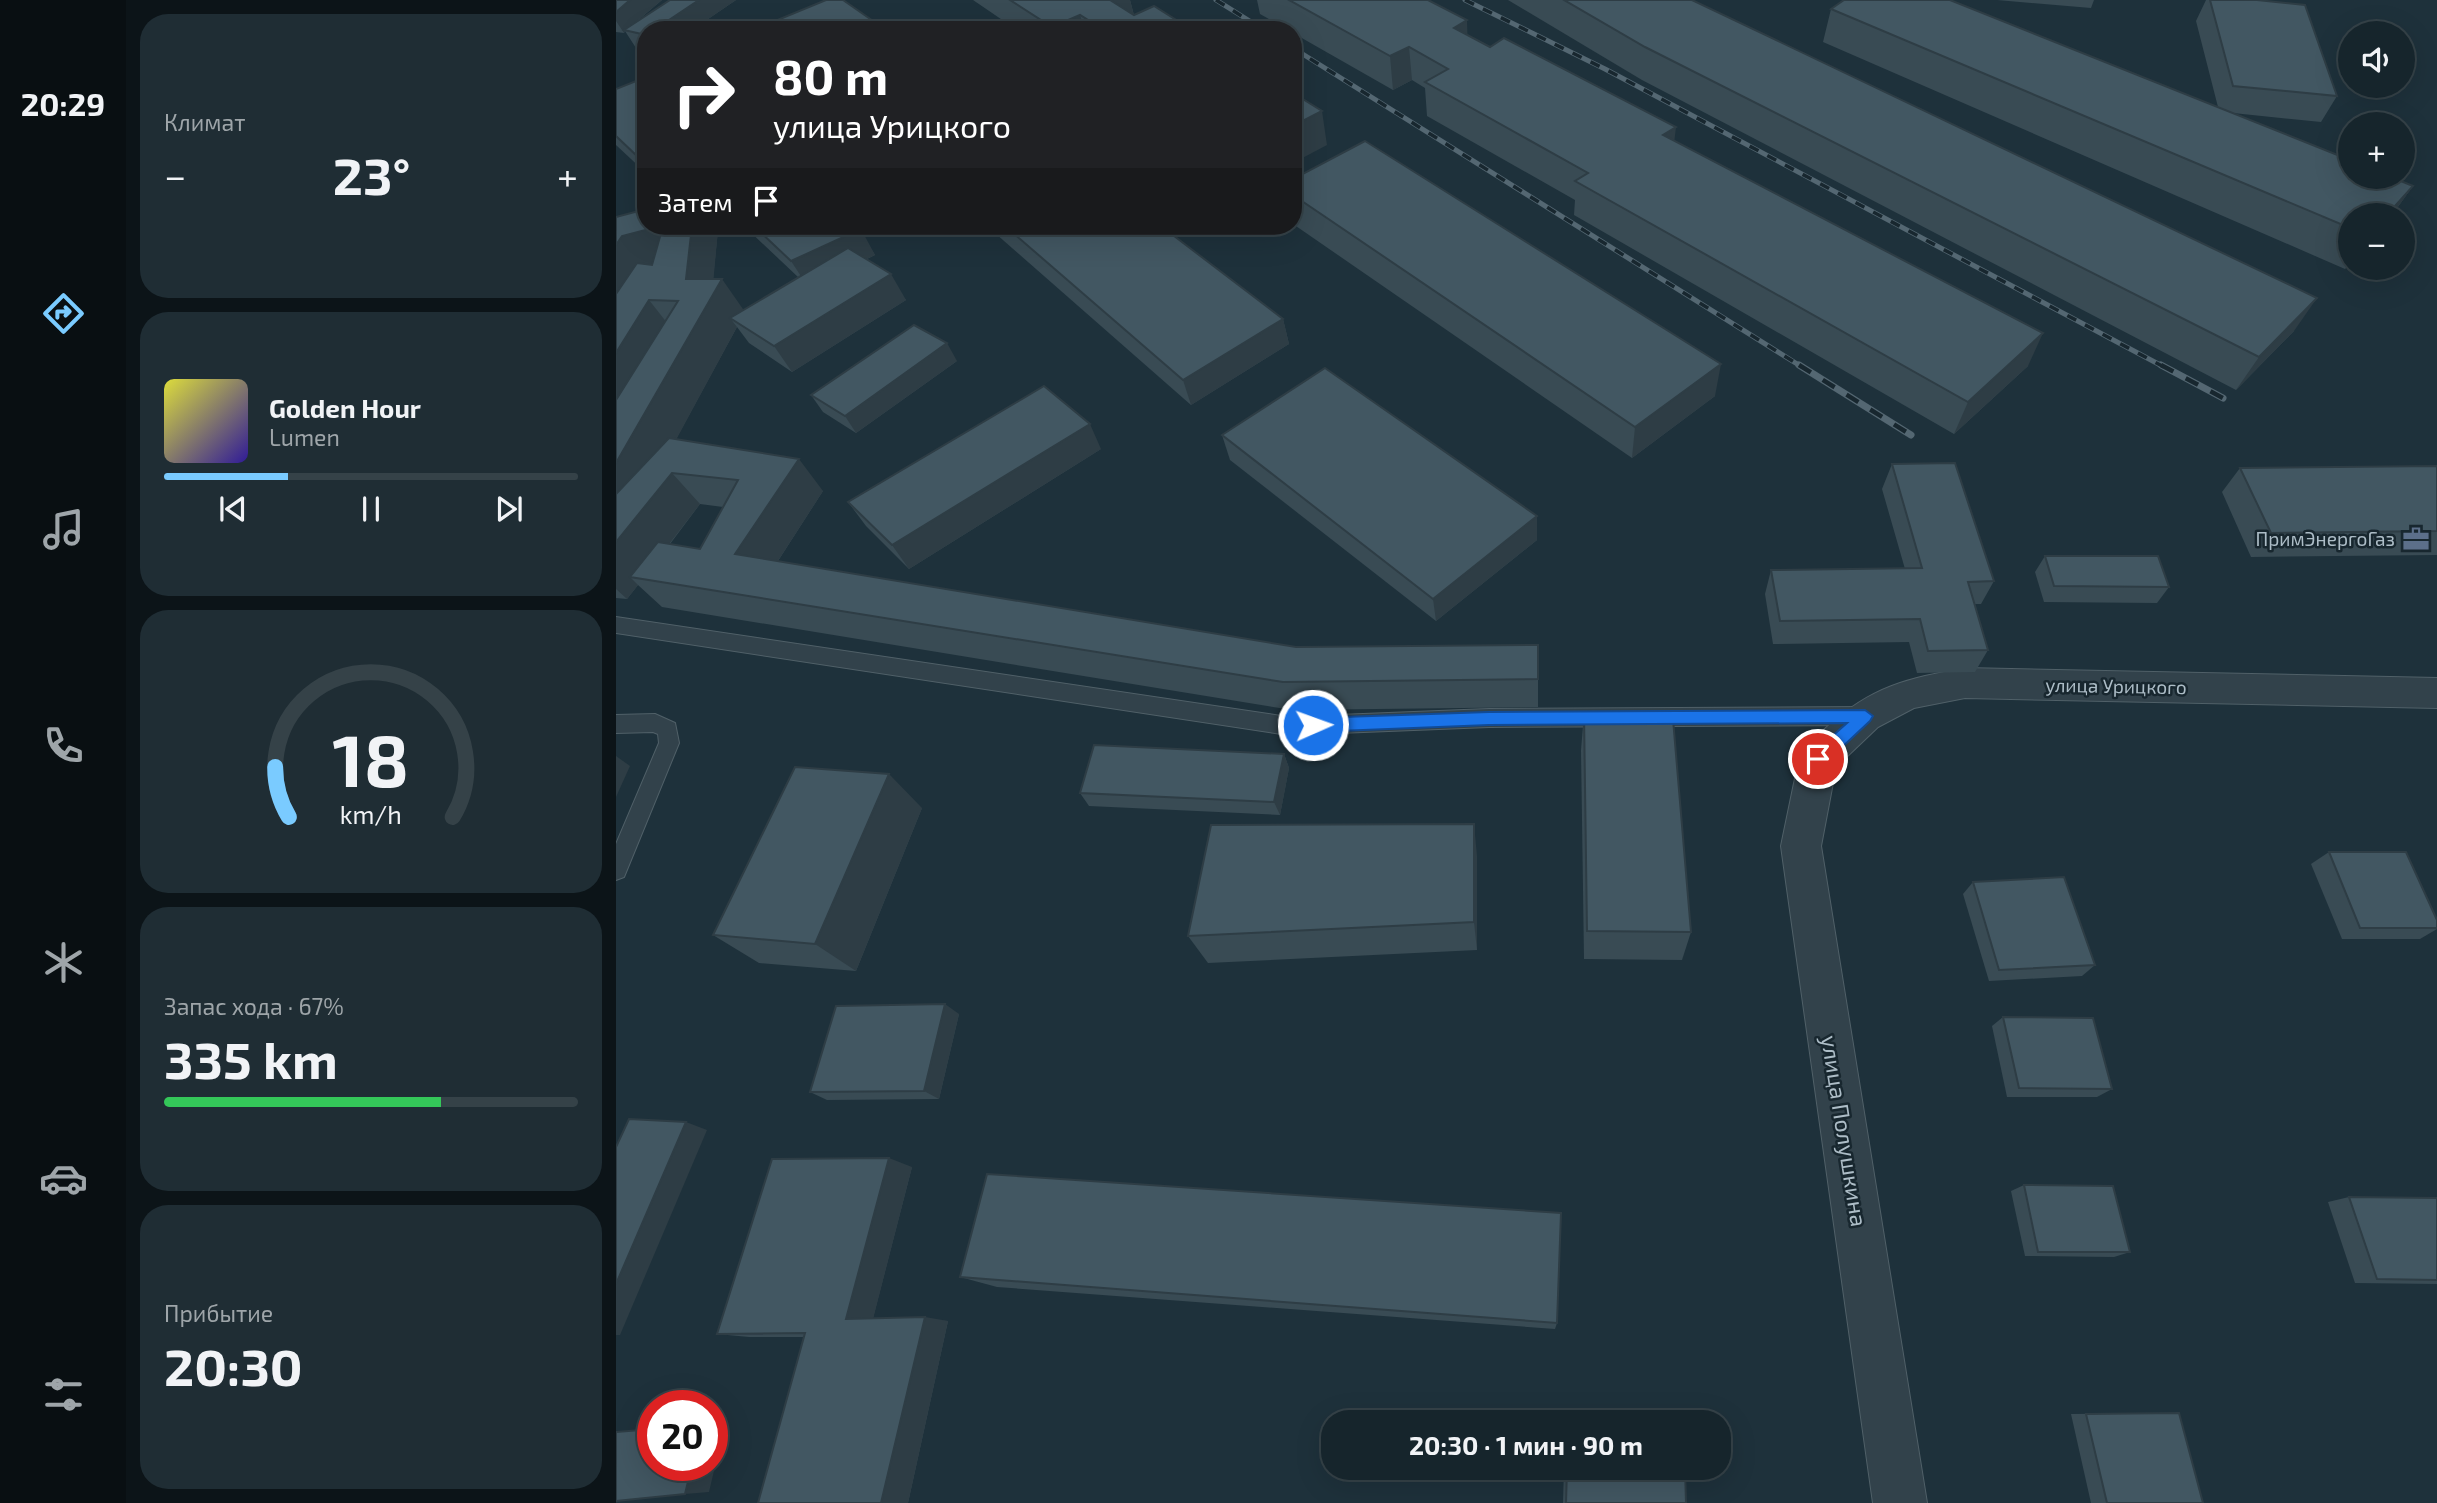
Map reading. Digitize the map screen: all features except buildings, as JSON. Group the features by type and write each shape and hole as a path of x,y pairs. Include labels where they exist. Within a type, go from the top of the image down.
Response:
{"street":[{"name":"улица Урицкого","path":"1818,759 1865,716 1907,695 1965,683 2437,693"},
{"name":"улица Полушкина","path":"1818,759 1801,846 1900,1503"}],"lane":[{"path":"616,625 1288,726 1489,718 1865,716"},
{"path":"616,724 655,723 668,729 669,743 616,870"}],"railway":[{"path":"1216,0 1250,21"},
{"path":"1465,0 1605,69 2164,367"},
{"path":"1302,54 1802,367"},
{"path":"1799,365 1911,435"},
{"path":"2161,365 2223,398"}],"place":[{"name":"ПримЭнергоГаз","path":"2416,539"}],"route":[{"path":"1313,725 1489,718 1865,716 1818,759"}]}
